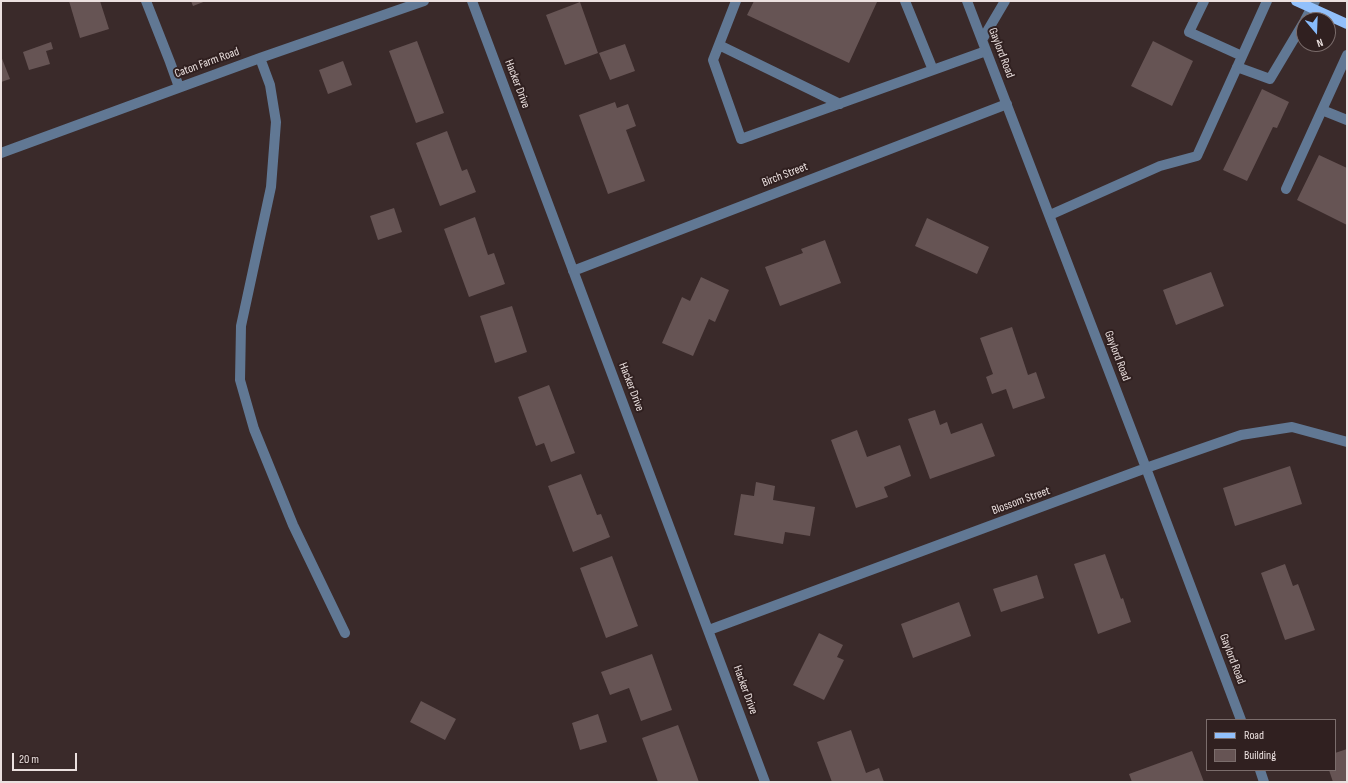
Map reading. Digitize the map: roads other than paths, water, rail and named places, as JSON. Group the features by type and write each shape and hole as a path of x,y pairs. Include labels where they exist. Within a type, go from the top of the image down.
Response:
{"main road":[{"path":"1296,1 1314,5 1347,24"}],"street":[{"path":"146,1 179,87"},
{"name":"Caton Farm Road","path":"1,153 179,87 424,1"},
{"name":"Hacker Drive","path":"472,1 765,782"},
{"path":"736,1 714,60 741,139 986,51"},
{"path":"905,1 933,70"},
{"name":"Gaylord Road","path":"967,1 1050,215 1241,719"},
{"path":"982,40 1005,1"},
{"path":"1204,1 1189,32 1242,56"},
{"path":"1050,215 1160,166 1197,156 1267,1"},
{"path":"1237,67 1270,79 1296,35"},
{"path":"720,45 840,104"},
{"path":"1286,189 1347,55"},
{"path":"260,58 270,85 276,122 271,187 240,326 240,380 254,429 293,525 345,633"},
{"name":"Birch Street","path":"573,271 1007,104"},
{"path":"1322,110 1347,120"},
{"name":"Blossom Street","path":"709,630 1146,468 1241,435 1292,427 1347,442"},
{"path":"1260,771 1264,782"}]}
